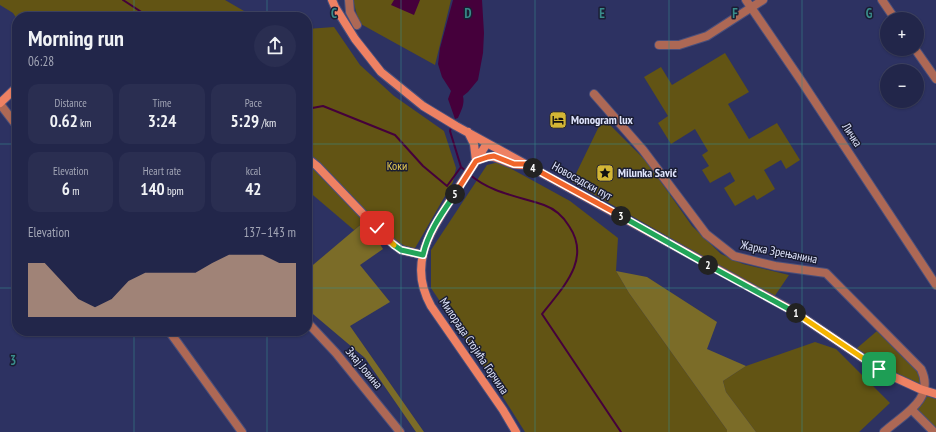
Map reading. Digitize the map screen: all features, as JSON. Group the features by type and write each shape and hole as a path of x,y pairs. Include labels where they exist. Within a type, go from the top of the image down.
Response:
{"main road":[{"name":"Новосадски пут","path":"332,0 355,39 381,72 423,106 456,126 793,311 879,369 927,392 936,394"},
{"path":"0,103 12,92"},
{"path":"468,132 474,144 476,161 494,156 514,164 527,164"},
{"name":"Милорада Стојића Горчила","path":"488,143 432,230 424,246 422,277 428,301 516,432"},
{"path":"312,162 386,238 401,250 423,255"}],"street":[{"path":"349,0 350,12 357,25"},
{"name":"Личка","path":"746,0 936,285"},
{"path":"659,45 679,45 707,36 763,0"},
{"path":"882,0 890,12"},
{"path":"920,56 936,79"},
{"name":"Жарка Зрењанина","path":"594,94 643,150 706,234 734,256 775,266 826,273 922,369 927,381 927,392"},
{"path":"0,103 12,119"},
{"name":"Змај Јовина","path":"312,327 336,353 400,432"},
{"path":"173,336 242,432"},
{"path":"884,432 922,401 927,392"},
{"path":"912,410 934,432"}],"green space":[{"path":"0,0 225,0 247,12 12,12 0,5"},
{"path":"353,0 451,0 435,65 359,23"},
{"name":"Коки","path":"334,27 360,65 394,96 444,131 456,168 453,182 414,250 408,248 387,233 312,156 312,29"},
{"path":"725,53 749,92 728,104 749,139 777,123 800,160 786,169 781,160 764,170 775,189 757,200 754,195 735,206 724,188 735,181 730,172 710,183 702,170 709,166 702,155 708,151 695,129 671,144 658,123 668,116 644,77 661,67 672,85"},
{"path":"603,118 647,162 692,226 721,254 743,264 789,275 774,297 572,182"},
{"path":"499,162 570,201 618,238 616,271 629,293 727,432 525,432 431,288 431,250 487,165"},
{"path":"312,168 365,221 354,230 312,194"},
{"path":"877,331 914,368 922,378 922,386 894,372 856,349"},
{"path":"815,342 836,349 890,403 859,432 756,432 726,392 723,381 746,366"},
{"path":"927,392 936,394 936,432 912,410"}],"shaded area":[{"path":"394,0 420,0 414,15 391,5"},
{"path":"453,0 482,0 484,33 483,53 478,80 463,96 462,107 458,118 455,119 448,99 451,91 442,77 438,64 440,48"},
{"path":"365,221 383,249 360,265 390,302 350,326 424,432 416,432 365,358 312,313 312,266"},
{"path":"616,271 647,277 717,322 707,349 746,366 723,381 726,392 756,432 727,432 629,293"}],"waterway":[{"path":"123,0 141,12"},
{"path":"312,108 323,106 395,135 423,166 447,186 461,167"},
{"path":"452,125 450,131 461,167 466,171"},
{"path":"469,174 486,186 495,190 544,205 552,209 561,216 569,226 575,238 577,250 576,262 572,273 565,284 542,314 621,432"}],"place":[{"name":"Monogram lux","path":"558,120"},
{"name":"Milunka Savić","path":"605,173"}],"route":[{"path":"377,228 386,238 401,250 423,255 424,246 432,230 476,161 481,158 494,156 514,164 527,164 793,311 879,369"}]}
